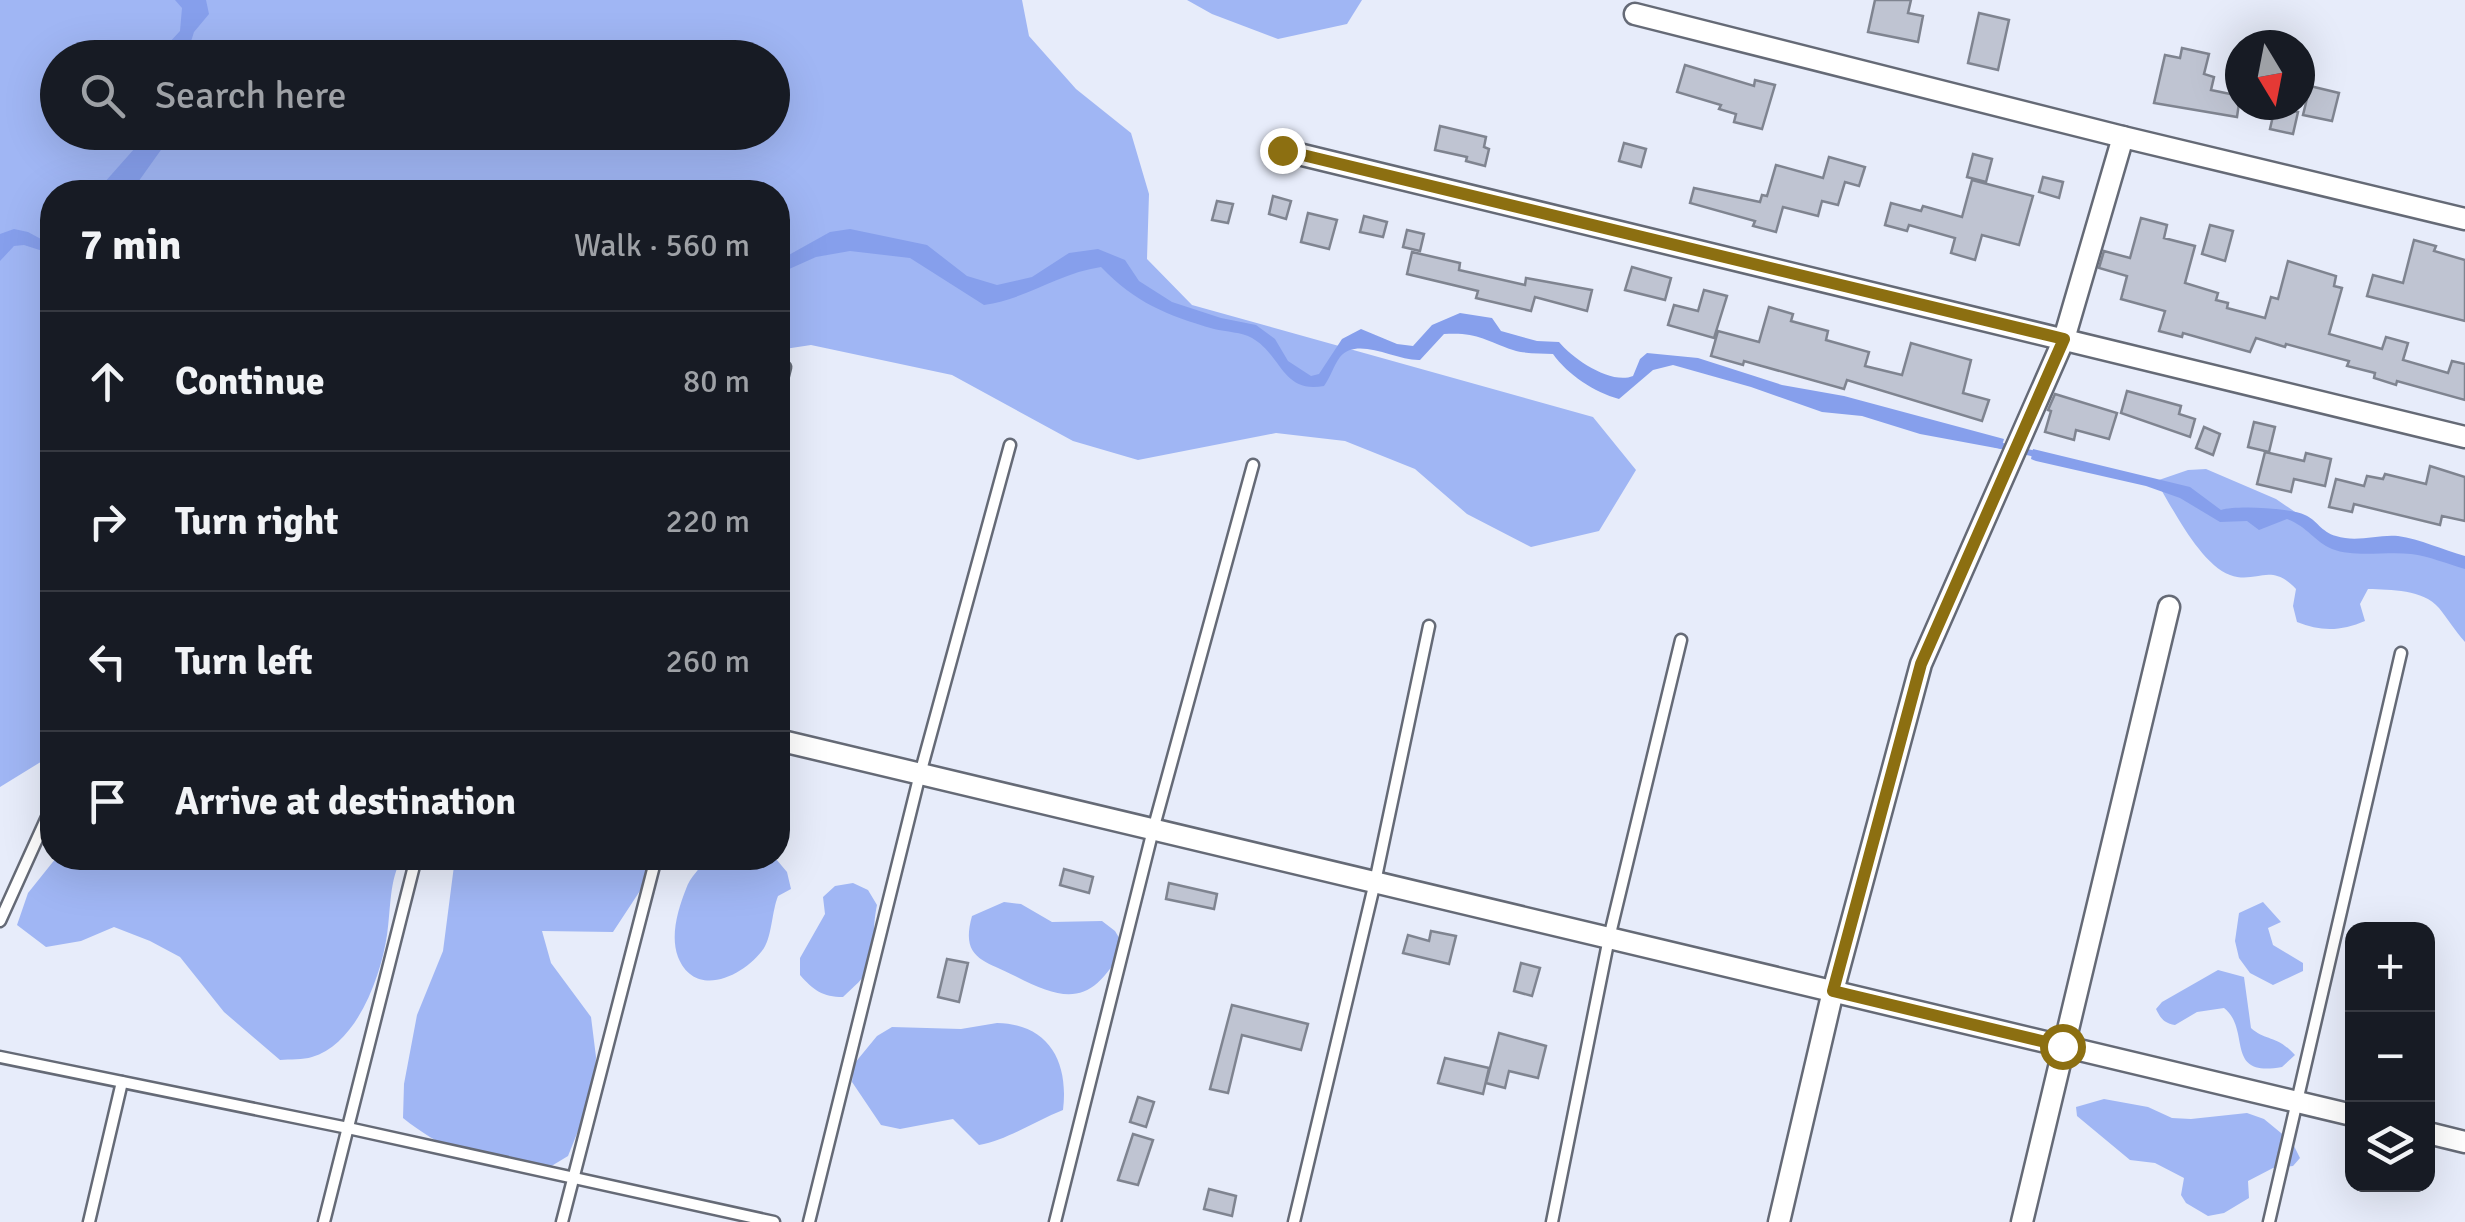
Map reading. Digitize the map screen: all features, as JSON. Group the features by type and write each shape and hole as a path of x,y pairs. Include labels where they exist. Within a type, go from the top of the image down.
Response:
{"street":[{"path":"1635,14 2465,220"},
{"path":"1779,1222 1833,991 1921,664 2064,339 2123,138"},
{"path":"1282,150 2465,436"},
{"path":"2022,1222 2170,607"},
{"path":"790,743 2345,1113"},
{"path":"2435,1135 2465,1142"}],"lane":[{"path":"808,1222 920,774 1010,445"},
{"path":"1055,1222 1153,830 1253,464"},
{"path":"1294,1222 1375,882 1428,626"},
{"path":"1552,1222 1609,938 1681,640"},
{"path":"2270,1222 2401,653"},
{"path":"0,920 40,832"},
{"path":"324,1222 413,870"},
{"path":"562,1222 653,870"},
{"path":"0,1057 348,1128 774,1222"},
{"path":"89,1222 122,1082"}],"shaded area":[{"path":"0,0 1022,0 1029,36 1076,89 1131,133 1149,194 1147,259 1192,305 1593,417 1636,470 1599,531 1531,547 1467,514 1415,469 1345,441 1276,433 1138,460 1073,441 952,375 811,345 790,348 790,180 40,180 40,762 0,787"},
{"path":"175,0 206,0 209,14 191,40 172,40 180,31 182,8"},
{"path":"1187,0 1362,0 1347,24 1278,39 1212,14"},
{"path":"133,150 161,150 140,180 107,180"},
{"path":"14,229 28,232 40,238 40,250 14,246 0,261 0,234"},
{"path":"850,229 927,245 967,276 997,285 1032,277 1069,253 1098,249 1125,260 1139,281 1172,302 1256,325 1275,339 1288,361 1311,376 1319,374 1342,339 1361,329 1397,344 1413,346 1432,325 1460,313 1492,318 1501,331 1537,341 1559,342 1583,363 1614,377 1633,376 1647,353 1698,358 1782,385 1844,396 2004,439 2001,449 1920,434 1862,416 1822,412 1673,365 1653,370 1619,399 1582,382 1553,354 1518,351 1465,334 1444,334 1420,360 1367,349 1348,351 1340,357 1324,386 1310,387 1291,379 1252,338 1166,313 1139,299 1101,267 984,305 910,258 850,251 816,257 790,269 790,254 830,232"},
{"path":"2033,449 2190,487 2221,510 2288,511 2305,515 2327,532 2344,538 2398,536 2415,540 2465,556 2465,569 2411,554 2341,552 2287,519 2259,530 2247,521 2220,522 2180,498 2146,486 2036,461 2031,459"},
{"path":"2206,469 2276,499 2338,541 2410,549 2465,564 2465,642 2432,602 2396,590 2368,589 2360,604 2365,621 2356,624 2323,629 2297,622 2293,606 2296,589 2278,576 2239,577 2219,569 2188,534 2156,481 2188,470"},
{"path":"46,870 397,870 379,970 354,1023 328,1050 308,1058 280,1060 224,1012 180,957 150,941 114,927 81,941 46,947 17,925 28,893"},
{"path":"453,870 651,870 613,932 542,931 551,963 591,1017 596,1057 594,1091 568,1156 535,1176 450,1148 403,1118 404,1084 417,1015 443,951"},
{"path":"698,870 787,872 791,889 778,896 764,948 745,967 720,979 696,978 678,957 678,914"},
{"path":"853,883 868,890 877,905 875,955 868,972 843,997 830,996 814,989 800,975 800,958 825,914 823,897 835,886"},
{"path":"1004,902 1021,904 1052,922 1102,921 1115,931 1124,946 1113,965 1090,988 1065,994 1050,991 985,961 972,950 972,916"},
{"path":"2263,902 2281,922 2268,928 2273,945 2303,963 2303,971 2273,985 2250,973 2239,958 2235,941 2239,913"},
{"path":"2218,970 2244,977 2251,1028 2295,1055 2282,1067 2264,1069 2245,1059 2237,1028 2224,1008 2197,1012 2175,1025 2165,1022 2156,1009"},
{"path":"997,1023 1030,1030 1052,1049 1063,1076 1063,1110 1011,1135 979,1145 953,1119 900,1129 881,1125 852,1082 854,1064 877,1036 892,1027 961,1029"},
{"path":"2104,1099 2148,1107 2172,1118 2247,1113 2264,1119 2292,1142 2300,1158 2293,1166 2273,1168 2248,1181 2249,1198 2224,1213 2208,1216 2186,1203 2181,1195 2184,1178 2155,1163 2130,1160 2077,1116 2076,1107"}],"building":[{"path":"1875,0 1911,0 1908,13 1923,16 1918,42 1868,32"},
{"path":"1979,13 2009,20 1998,70 1968,63"},
{"path":"2182,48 2209,54 2204,74 2214,77 2211,90 2225,93 2225,115 2154,103 2165,55 2180,58"},
{"path":"1685,65 1754,86 1755,80 1775,85 1762,129 1734,122 1736,114 1719,109 1721,105 1677,92"},
{"path":"2315,87 2339,93 2332,121 2315,117"},
{"path":"2272,120 2296,120 2293,134 2270,129"},
{"path":"1440,126 1486,137 1484,147 1489,149 1485,166 1466,161 1467,157 1435,150"},
{"path":"1624,143 1646,149 1641,167 1619,161"},
{"path":"1973,154 1992,159 1986,182 1967,177"},
{"path":"1829,157 1865,167 1859,186 1845,182 1838,205 1822,201 1818,216 1783,207 1776,232 1753,226 1755,221 1690,203 1694,188 1760,202 1762,195 1767,196 1776,165 1823,178"},
{"path":"2043,177 2063,182 2059,198 2039,192"},
{"path":"1972,180 2033,196 2019,245 1982,235 1975,260 1951,253 1955,238 1909,225 1907,231 1885,225 1891,203 1921,211 1923,206 1962,217"},
{"path":"1273,196 1291,201 1286,219 1269,214"},
{"path":"1217,201 1233,204 1228,223 1212,220"},
{"path":"1308,213 1337,220 1329,249 1301,242"},
{"path":"1364,216 1387,222 1383,237 1360,232"},
{"path":"2141,218 2167,225 2164,238 2195,246 2185,283 2218,293 2216,300 2228,303 2227,308 2265,318 2271,297 2278,299 2288,261 2336,276 2334,286 2342,288 2329,334 2382,349 2386,337 2408,343 2403,360 2448,373 2452,361 2465,364 2465,400 2397,381 2396,385 2374,378 2375,373 2347,366 2349,361 2286,344 2285,347 2256,338 2250,352 2183,333 2182,337 2159,331 2165,311 2121,299 2127,276 2099,268 2104,251 2130,258"},
{"path":"2210,225 2233,231 2225,261 2202,254"},
{"path":"1407,230 1424,234 1420,251 1403,247"},
{"path":"2414,240 2465,260 2465,321 2367,296 2373,275 2403,283"},
{"path":"1412,252 1460,263 1459,270 1525,285 1526,278 1592,290 1587,311 1535,297 1531,311 1476,298 1478,291 1407,274"},
{"path":"1632,267 1671,278 1665,300 1625,290"},
{"path":"1704,290 1727,296 1714,338 1668,325 1674,305 1698,311"},
{"path":"1769,307 1793,314 1791,321 1828,331 1826,340 1869,352 1865,366 1902,375 1911,343 1971,360 1963,393 1989,400 1982,421 1847,380 1844,389 1744,361 1743,365 1711,356 1718,331 1759,342"},
{"path":"2127,391 2181,406 2179,414 2195,419 2190,437 2121,413"},
{"path":"2055,394 2117,413 2109,439 2076,430 2074,440 2045,432"},
{"path":"2254,422 2275,427 2269,452 2248,447"},
{"path":"2204,427 2220,434 2213,455 2196,448"},
{"path":"2265,452 2304,461 2306,453 2331,459 2325,486 2294,479 2291,492 2257,484"},
{"path":"2430,466 2465,477 2465,521 2442,516 2440,525 2354,504 2352,512 2329,507 2336,479 2364,486 2367,476 2383,479 2385,474 2426,484"},
{"path":"1064,869 1093,877 1089,893 1060,885"},
{"path":"1169,883 1217,894 1214,909 1166,899"},
{"path":"1431,931 1456,936 1449,964 1403,953 1408,935 1429,941"},
{"path":"947,959 968,963 959,1002 938,997"},
{"path":"1521,963 1540,968 1532,996 1514,991"},
{"path":"1232,1005 1308,1024 1301,1050 1242,1035 1228,1093 1210,1089"},
{"path":"1499,1033 1546,1046 1538,1078 1509,1071 1505,1088 1486,1083"},
{"path":"1445,1058 1489,1068 1483,1094 1438,1083"},
{"path":"1138,1097 1154,1102 1146,1127 1130,1122"},
{"path":"1133,1134 1153,1140 1138,1185 1118,1180"},
{"path":"1209,1189 1236,1196 1232,1216 1204,1209"}],"waterway":[{"path":"1994,444 2040,455"}],"route":[{"path":"1282,150 2064,339 1921,664 1833,991 2062,1046"}]}
